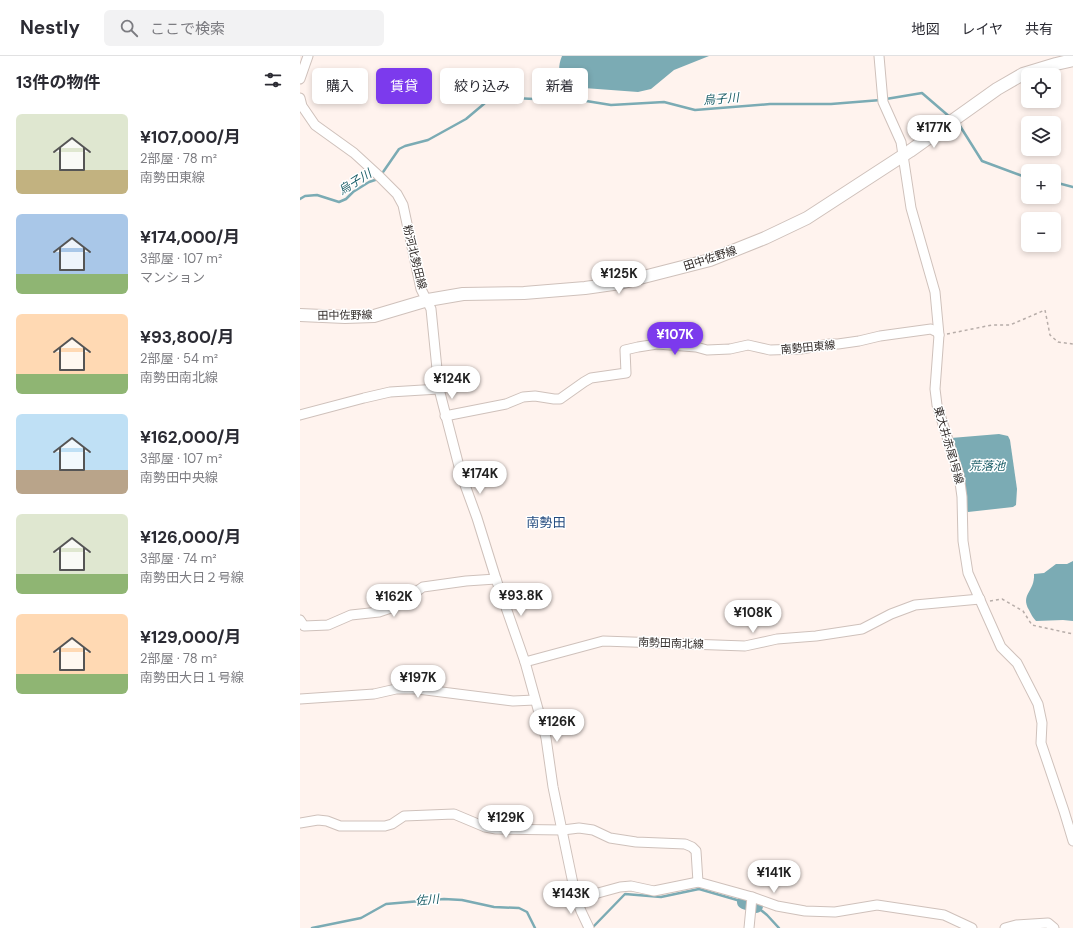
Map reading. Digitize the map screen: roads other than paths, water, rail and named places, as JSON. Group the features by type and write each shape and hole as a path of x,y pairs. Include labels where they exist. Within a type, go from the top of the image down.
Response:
{"street":[{"path":"300,79 308,56"},
{"name":"東大井赤尾1号線","path":"879,56 883,100 898,132 904,155 911,208 935,292 939,335 935,390 937,405 959,475 962,497 963,540 968,573 1001,647 1017,663 1038,704 1042,723 1041,743 1073,841"},
{"name":"田中佐野線","path":"300,315 345,317 374,316 428,300 463,294 524,293 585,288 620,283 710,260 766,238 807,218 904,155 997,89 1023,74 1073,60"},
{"name":"粉河北勢田線","path":"300,98 302,106 315,125 354,154 380,177 397,194 403,205 421,288 431,309 439,389 445,416 461,474 478,518 496,579 525,662 546,738 553,787 577,902 589,926"},
{"name":"南勢田東線","path":"445,416 506,404 523,397 535,396 560,399 591,378 626,373 624,350 638,347 657,344 720,350 748,345 770,350 782,350 838,344 880,336 931,329 939,335"},
{"path":"300,415 390,392 439,389"},
{"path":"300,620 304,626 328,625 351,615 379,612 394,607 423,587 466,581 496,579"},
{"name":"南勢田南北線","path":"525,662 603,641 745,646 777,639 816,636 862,629 891,614 915,605 980,599"},
{"path":"300,699 374,694 396,689 418,689 513,701 535,700"},
{"path":"300,823 318,820 340,826 385,826 392,824 404,816 454,814 485,827 496,829 563,830 579,828 593,830 610,838 636,842 685,844 692,847 696,851 698,882"},
{"path":"577,902 598,893 620,887 631,886 654,891 698,882 751,902 806,911 835,912 877,905 944,915 972,928"},
{"path":"749,928 751,902"},
{"path":"1005,928 1016,925 1048,923 1054,928"}],"water":[{"path":"562,56 709,56 674,70 651,89 638,92 588,88 588,68 559,68"},
{"name":"荒落池","path":"999,434 1008,436 1010,440 1017,489 1016,505 1013,507 968,512 965,508 951,438"},
{"path":"1073,561 1073,621 1036,621 1029,610 1026,600 1034,580 1034,574 1044,573 1056,564 1067,564"}],"waterway":[{"name":"烏子川","path":"886,99 922,93 951,118"},
{"name":"烏子川","path":"381,175 399,149 428,140 466,119 485,103 491,100 513,98 556,100 574,99 611,105 664,102 695,110 770,104 831,104 881,100"},
{"name":"烏子川","path":"956,122 982,161 1021,175"},
{"name":"烏子川","path":"300,199 305,196 317,195 339,202 346,199 353,192 369,182 378,179"},
{"name":"烏子川","path":"1061,184 1073,187"},
{"name":"佐川","path":"590,928 594,926 625,894 661,897 699,889 744,902"},
{"name":"佐川","path":"312,928 361,918 386,904 444,899 462,900 494,907 519,908 527,912 535,928"},
{"name":"佐川","path":"744,902 756,906"},
{"name":"佐川","path":"756,906 779,928"}],"district":[{"name":"南勢田","path":"546,522"}]}
